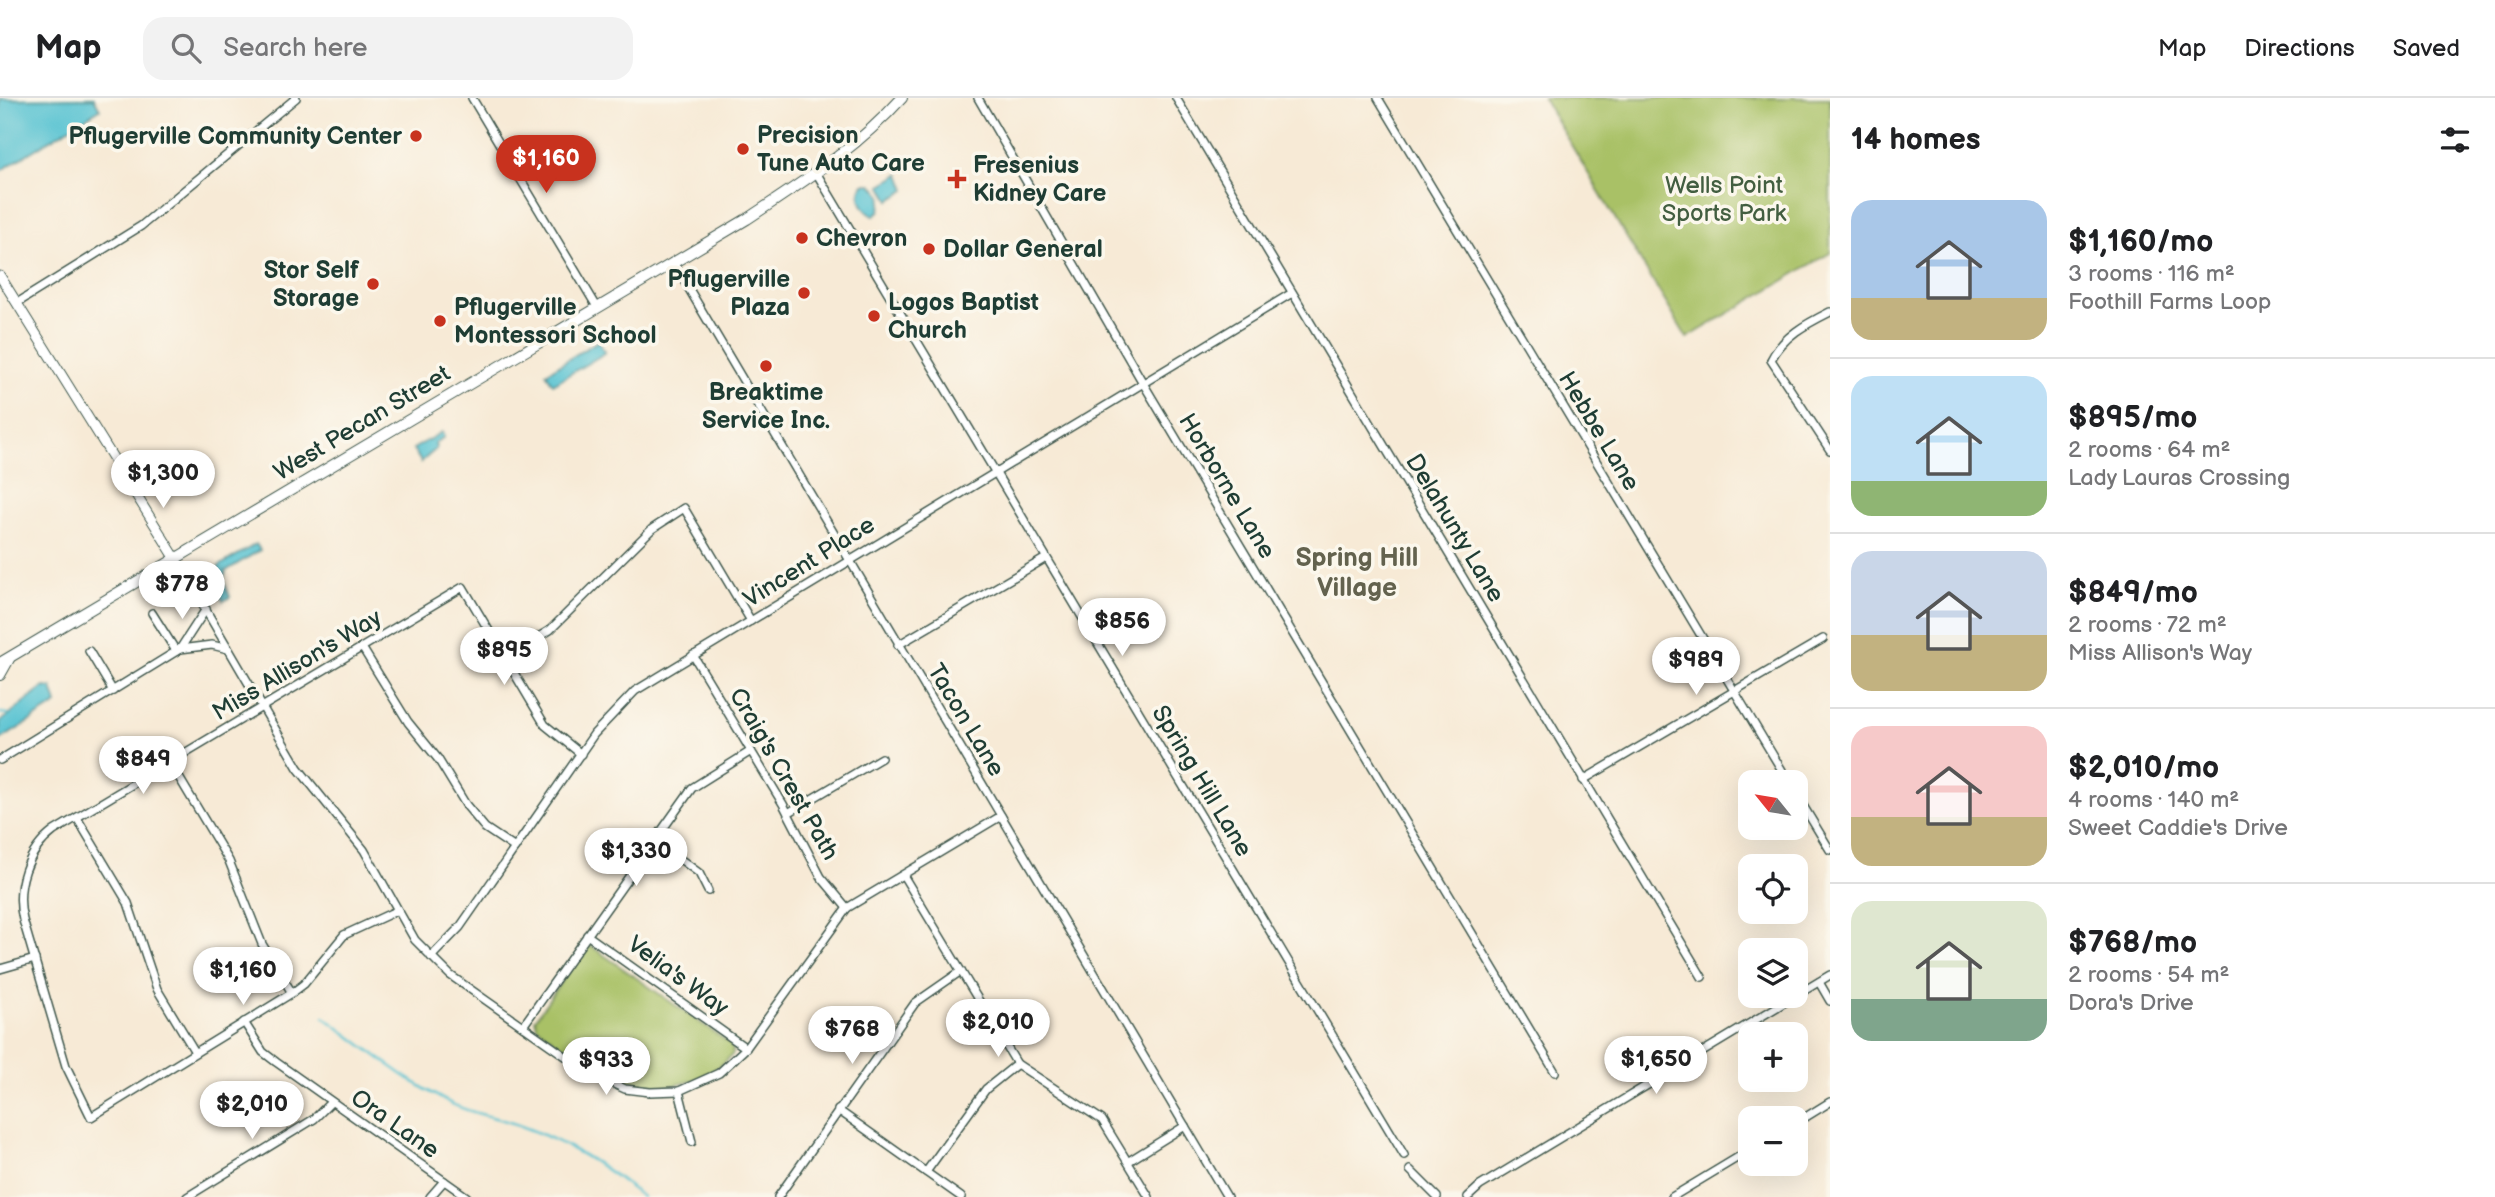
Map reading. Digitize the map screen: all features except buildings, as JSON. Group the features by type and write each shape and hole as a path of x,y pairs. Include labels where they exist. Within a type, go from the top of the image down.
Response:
{"main road":[{"name":"West Pecan Street","path":"0,675 5,661 817,174 855,144 902,98"}],"street":[{"path":"17,303 141,226 296,98"},
{"path":"472,98 597,307"},
{"name":"Horborne Lane","path":"978,98 1143,383 1555,1072"},
{"name":"Delahunty Lane","path":"1175,98 1702,977"},
{"name":"Hebbe Lane","path":"1378,98 1781,770"},
{"name":"Spring Hill Lane","path":"817,174 1404,1155"},
{"name":"Tacon Lane","path":"673,262 847,560 1227,1197"},
{"path":"0,276 176,559 311,788 364,850 396,911 431,957 450,975 588,1072 611,1084 637,1091 680,1091 719,1073 746,1048 847,908 1001,817"},
{"name":"Vincent Place","path":"431,957 460,927 581,754 617,708 658,675 1292,293"},
{"path":"1830,312 1801,326 1776,349 1771,360 1830,450"},
{"path":"581,754 545,725 504,658 550,630 652,529 684,508 751,621"},
{"path":"898,645 1046,558"},
{"name":"Miss Allison's Way","path":"195,1052 91,1117 66,1066 20,909 24,877 38,846 49,835 463,587 504,658"},
{"path":"0,760 178,650 206,609"},
{"path":"152,613 178,650"},
{"path":"1583,780 1823,639"},
{"path":"178,650 212,645 228,649"},
{"path":"363,649 408,722 438,759 466,805 485,828 515,848"},
{"path":"89,651 113,691"},
{"name":"Craig's Crest Path","path":"693,655 788,814 821,877 847,908"},
{"path":"523,1027 653,839 696,784 751,751"},
{"path":"788,814 881,758"},
{"path":"171,764 229,861 262,944 292,993"},
{"path":"1808,814 1830,850"},
{"path":"77,818 128,903 157,989 195,1052 304,984 344,935 396,911"},
{"path":"653,839 699,873 708,891"},
{"path":"903,875 1017,1064 1102,1120 1149,1197"},
{"name":"Velia's Way","path":"587,935 746,1048"},
{"path":"0,969 35,959"},
{"path":"778,1197 915,1003 961,971"},
{"path":"1468,1197 1480,1186 1830,975"},
{"path":"1819,982 1830,1001"},
{"name":"Ora Lane","path":"244,1022 263,1052 467,1197"},
{"path":"926,1172 986,1089 1017,1064"},
{"path":"680,1091 692,1142"},
{"path":"187,1197 314,1119 331,1102"},
{"path":"1808,1116 1830,1102"},
{"path":"838,1111 961,1197"},
{"path":"1129,1161 1185,1126"},
{"path":"1672,1197 1738,1157"},
{"path":"1410,1170 1437,1197"},
{"path":"430,1197 444,1181"}],"green space":[{"name":"Wells Point Sports Park","path":"1543,98 1830,98 1830,253 1687,338"},
{"path":"591,946 732,1045 733,1054 706,1074 690,1081 658,1087 641,1086 624,1083 599,1072 537,1027 535,1019 584,949"}],"water":[{"path":"94,98 100,109 0,171 0,99"},
{"path":"900,174 906,190 890,200 881,185"},
{"path":"864,184 872,184 882,196 880,210 874,216 861,202 860,193"},
{"path":"598,341 605,353 553,384 546,373"},
{"path":"442,432 444,437 435,443 436,449 421,462 413,449"},
{"path":"256,544 260,550 226,571 223,580 230,597 223,601 214,583 219,566"},
{"path":"44,687 52,688 57,704 0,740 0,722"}],"waterway":[{"path":"0,713 8,714"},
{"path":"324,1017 435,1095 460,1107 535,1131 568,1147 614,1175 642,1197"}],"place":[{"name":"Pflugerville Community Center","path":"416,136"},
{"name":"Precision Tune Auto Care","path":"743,149"},
{"name":"Fresenius Kidney Care","path":"957,179"},
{"name":"Chevron","path":"802,238"},
{"name":"Dollar General","path":"929,249"},
{"name":"Stor Self Storage","path":"373,284"},
{"name":"Pflugerville Plaza","path":"804,293"},
{"name":"Logos Baptist Church","path":"874,316"},
{"name":"Pflugerville Montessori School","path":"440,321"},
{"name":"Breaktime Service Inc.","path":"766,366"}],"district":[{"name":"Spring Hill Village","path":"1357,572"}]}
